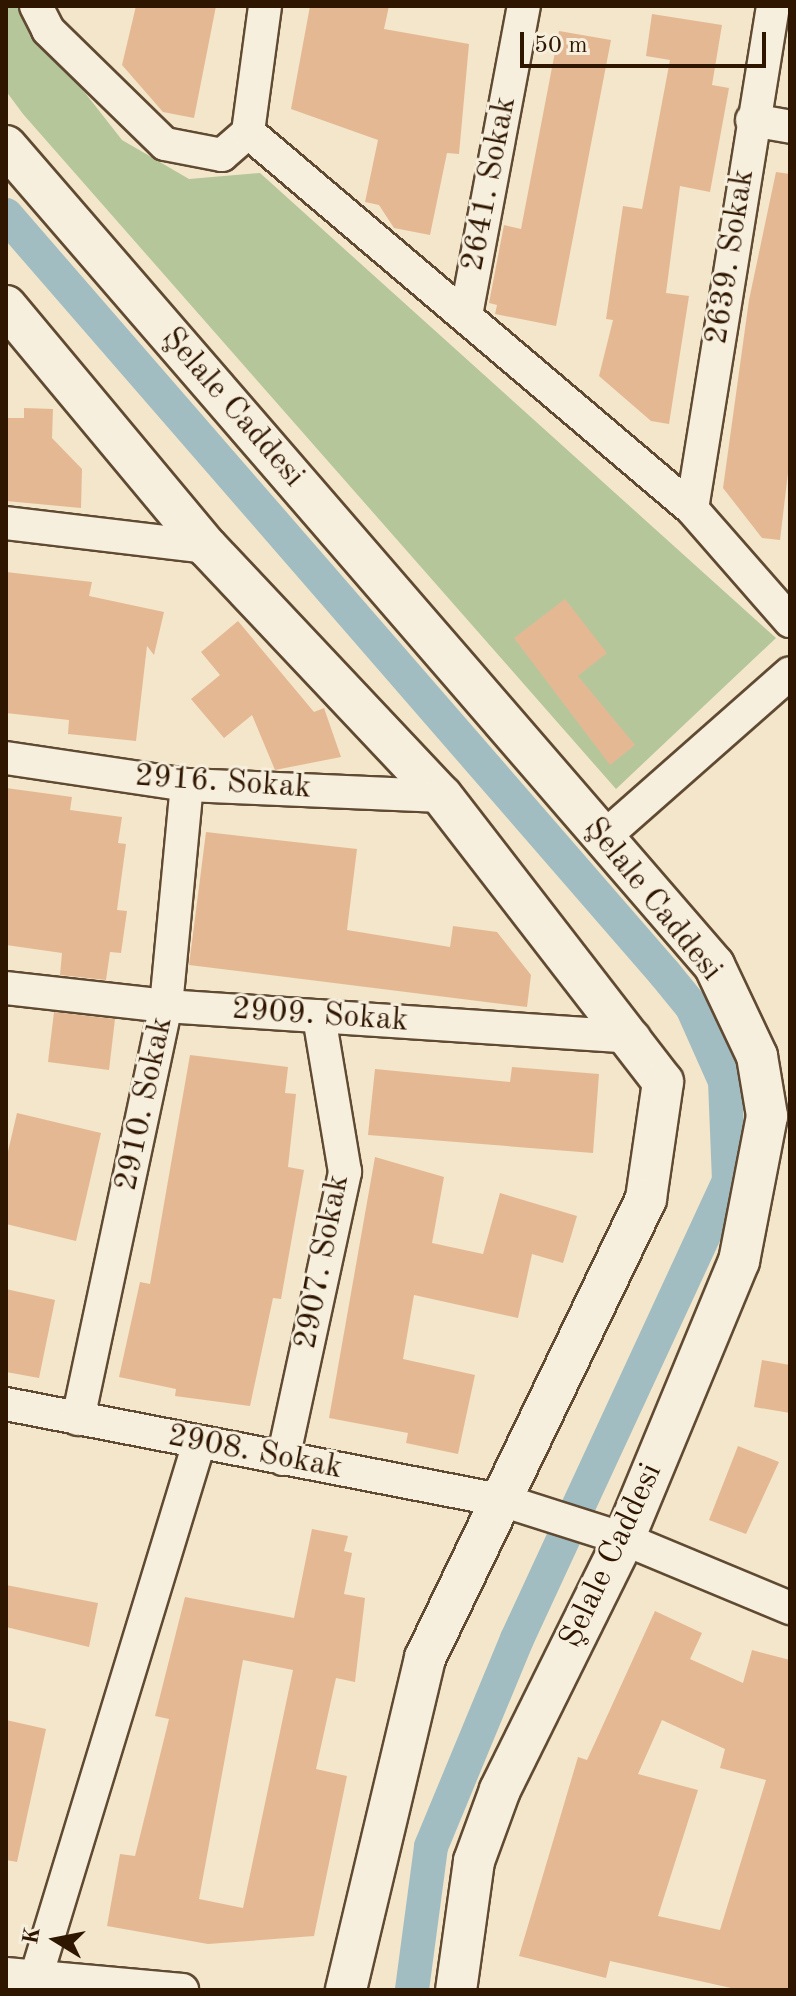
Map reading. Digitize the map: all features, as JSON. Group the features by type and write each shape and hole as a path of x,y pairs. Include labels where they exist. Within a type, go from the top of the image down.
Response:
{"street":[{"path":"36,6 48,30 165,144 222,155 248,132 265,6"},
{"name":"2641. Sokak","path":"466,315 524,6"},
{"name":"2639. Sokak","path":"692,509 752,120 773,6"},
{"path":"752,120 790,127"},
{"path":"248,132 692,509 790,621"},
{"name":"Şelale Caddesi","path":"6,146 714,965 757,1056 767,1116 739,1261 624,1539 490,1818 474,1861 456,1990"},
{"path":"6,306 207,547 442,796 634,1037 663,1082 646,1199 505,1501 425,1658 346,1990"},
{"path":"6,523 207,547"},
{"path":"603,838 790,673"},
{"name":"2916. Sokak","path":"6,758 187,785 442,796"},
{"name":"2910. Sokak","path":"78,1419 166,1006 187,785"},
{"name":"2909. Sokak","path":"6,988 166,1006 634,1037"},
{"name":"2907. Sokak","path":"283,1459 345,1172 319,1016"},
{"name":"2908. Sokak","path":"6,1404 505,1501 624,1539 790,1608"},
{"path":"182,1990 24,1982 199,1443"}],"green space":[{"path":"6,6 17,6 122,140 189,179 260,173 776,638 616,789 23,114 6,91"}],"building":[{"path":"136,6 216,6 194,118 163,112 122,65"},
{"path":"310,6 389,6 384,29 469,44 459,154 447,153 430,235 394,228 379,205 365,202 378,140 291,109"},
{"path":"652,14 722,25 712,85 729,88 710,192 680,186 666,293 689,296 669,424 651,421 599,376 613,320 606,319 623,206 642,209 670,60 646,56"},
{"path":"559,31 611,40 556,326 495,314 497,305 489,303 504,225 521,229"},
{"path":"776,172 790,174 790,456 780,540 762,538 723,488 749,300"},
{"path":"24,408 53,409 52,438 82,469 81,508 6,501 6,418 24,418"},
{"path":"6,572 92,582 89,596 164,612 154,655 147,646 136,741 68,734 69,720 6,713"},
{"path":"565,599 607,653 578,676 635,745 610,765 514,638"},
{"path":"238,621 314,712 324,708 341,757 275,770 252,715 224,738 191,699 220,675 201,652"},
{"path":"6,788 72,797 70,810 122,817 118,843 126,844 117,910 127,911 121,953 110,952 106,980 60,975 62,953 6,945"},
{"path":"206,832 357,849 347,930 450,947 453,926 497,932 531,975 527,1007 189,965"},
{"path":"54,1012 115,1019 109,1070 48,1062"},
{"path":"190,1055 288,1067 285,1093 296,1094 288,1167 304,1170 281,1299 273,1298 250,1406 175,1396 176,1389 119,1377 140,1282 150,1284"},
{"path":"512,1067 599,1074 593,1153 368,1135 375,1069 510,1082"},
{"path":"17,1113 101,1133 76,1241 6,1224 6,1160"},
{"path":"375,1157 444,1177 432,1243 483,1254 500,1193 577,1216 563,1263 532,1254 518,1318 414,1295 403,1359 475,1375 458,1454 406,1443 408,1433 329,1418"},
{"path":"6,1289 55,1300 39,1378 6,1372"},
{"path":"762,1360 790,1365 790,1413 754,1407"},
{"path":"738,1446 779,1462 746,1534 709,1520"},
{"path":"312,1529 348,1536 344,1551 352,1553 344,1594 365,1598 355,1682 336,1678 316,1769 347,1776 314,1936 208,1944 107,1926 120,1854 135,1856 169,1719 155,1716 185,1597 294,1618","holes":["243,1660 293,1670 243,1908 199,1899"]},
{"path":"6,1585 98,1603 89,1647 6,1627"},
{"path":"655,1611 702,1633 690,1659 743,1683 752,1650 790,1660 790,1990 740,1990 610,1961 606,1978 519,1956 578,1757 587,1760","holes":["662,1720 725,1749 720,1768 766,1780 720,1930 658,1916 698,1790 638,1774"]},
{"path":"6,1720 46,1729 17,1862 6,1860"}],"waterway":[{"path":"6,215 665,974 692,1007 725,1081 729,1181 517,1639 431,1847 412,1990"}]}
